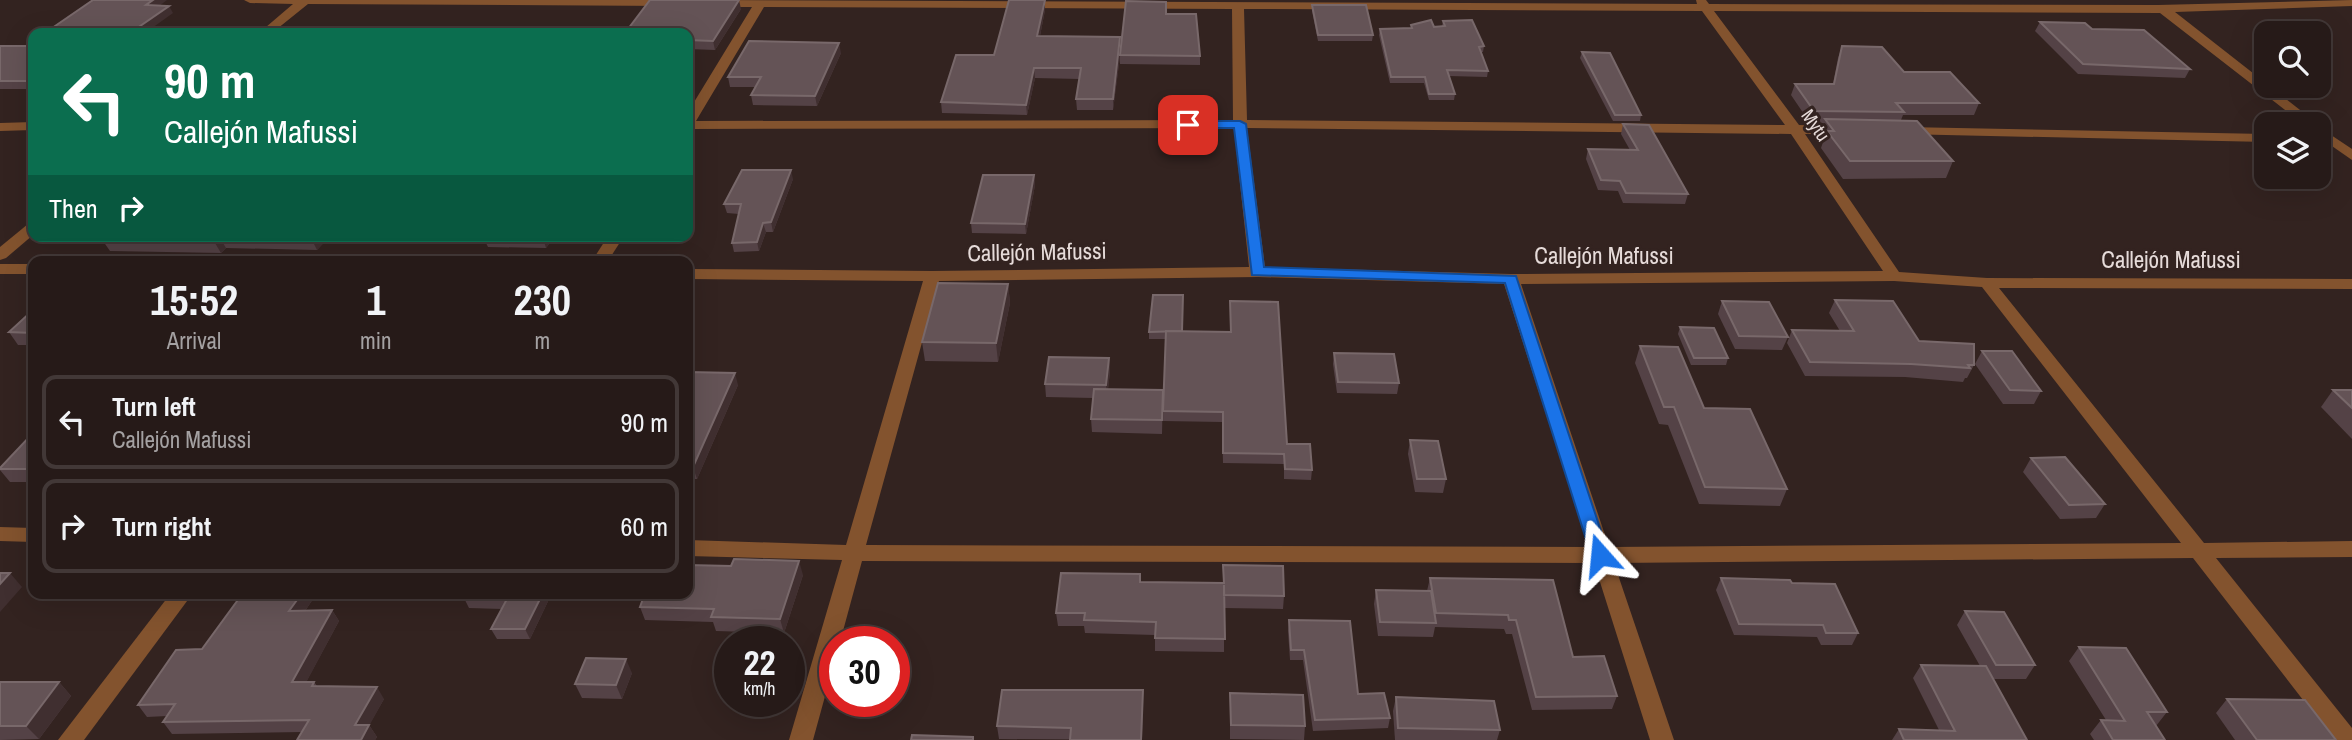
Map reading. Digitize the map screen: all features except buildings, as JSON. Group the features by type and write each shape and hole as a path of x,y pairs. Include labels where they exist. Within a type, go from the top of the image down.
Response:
{"street":[{"path":"250,0 677,2"},
{"path":"271,28 305,0"},
{"path":"2151,0 2296,112"},
{"path":"693,116 761,1"},
{"path":"705,3 1703,4 2164,9 2352,2"},
{"path":"1238,3 1240,124 1258,272"},
{"name":"Mytu","path":"1703,4 1795,129 1894,276"},
{"path":"693,124 1240,124 1865,131"},
{"path":"0,127 28,127"},
{"path":"1892,131 2254,138"},
{"path":"2331,142 2352,156"},
{"path":"0,255 28,231"},
{"path":"0,269 28,269"},
{"name":"Callejón Mafussi","path":"693,274 932,276 1258,272 1511,279 1894,276 1987,282 2352,284"},
{"path":"801,740 932,276"},
{"path":"1511,279 1662,740"},
{"path":"1987,282 2348,740"},
{"path":"0,534 28,535"},
{"path":"693,548 856,552 1600,555 2352,549"},
{"path":"71,740 178,599"}],"route":[{"path":"1188,125 1240,124 1258,272 1511,279 1600,555"}]}
